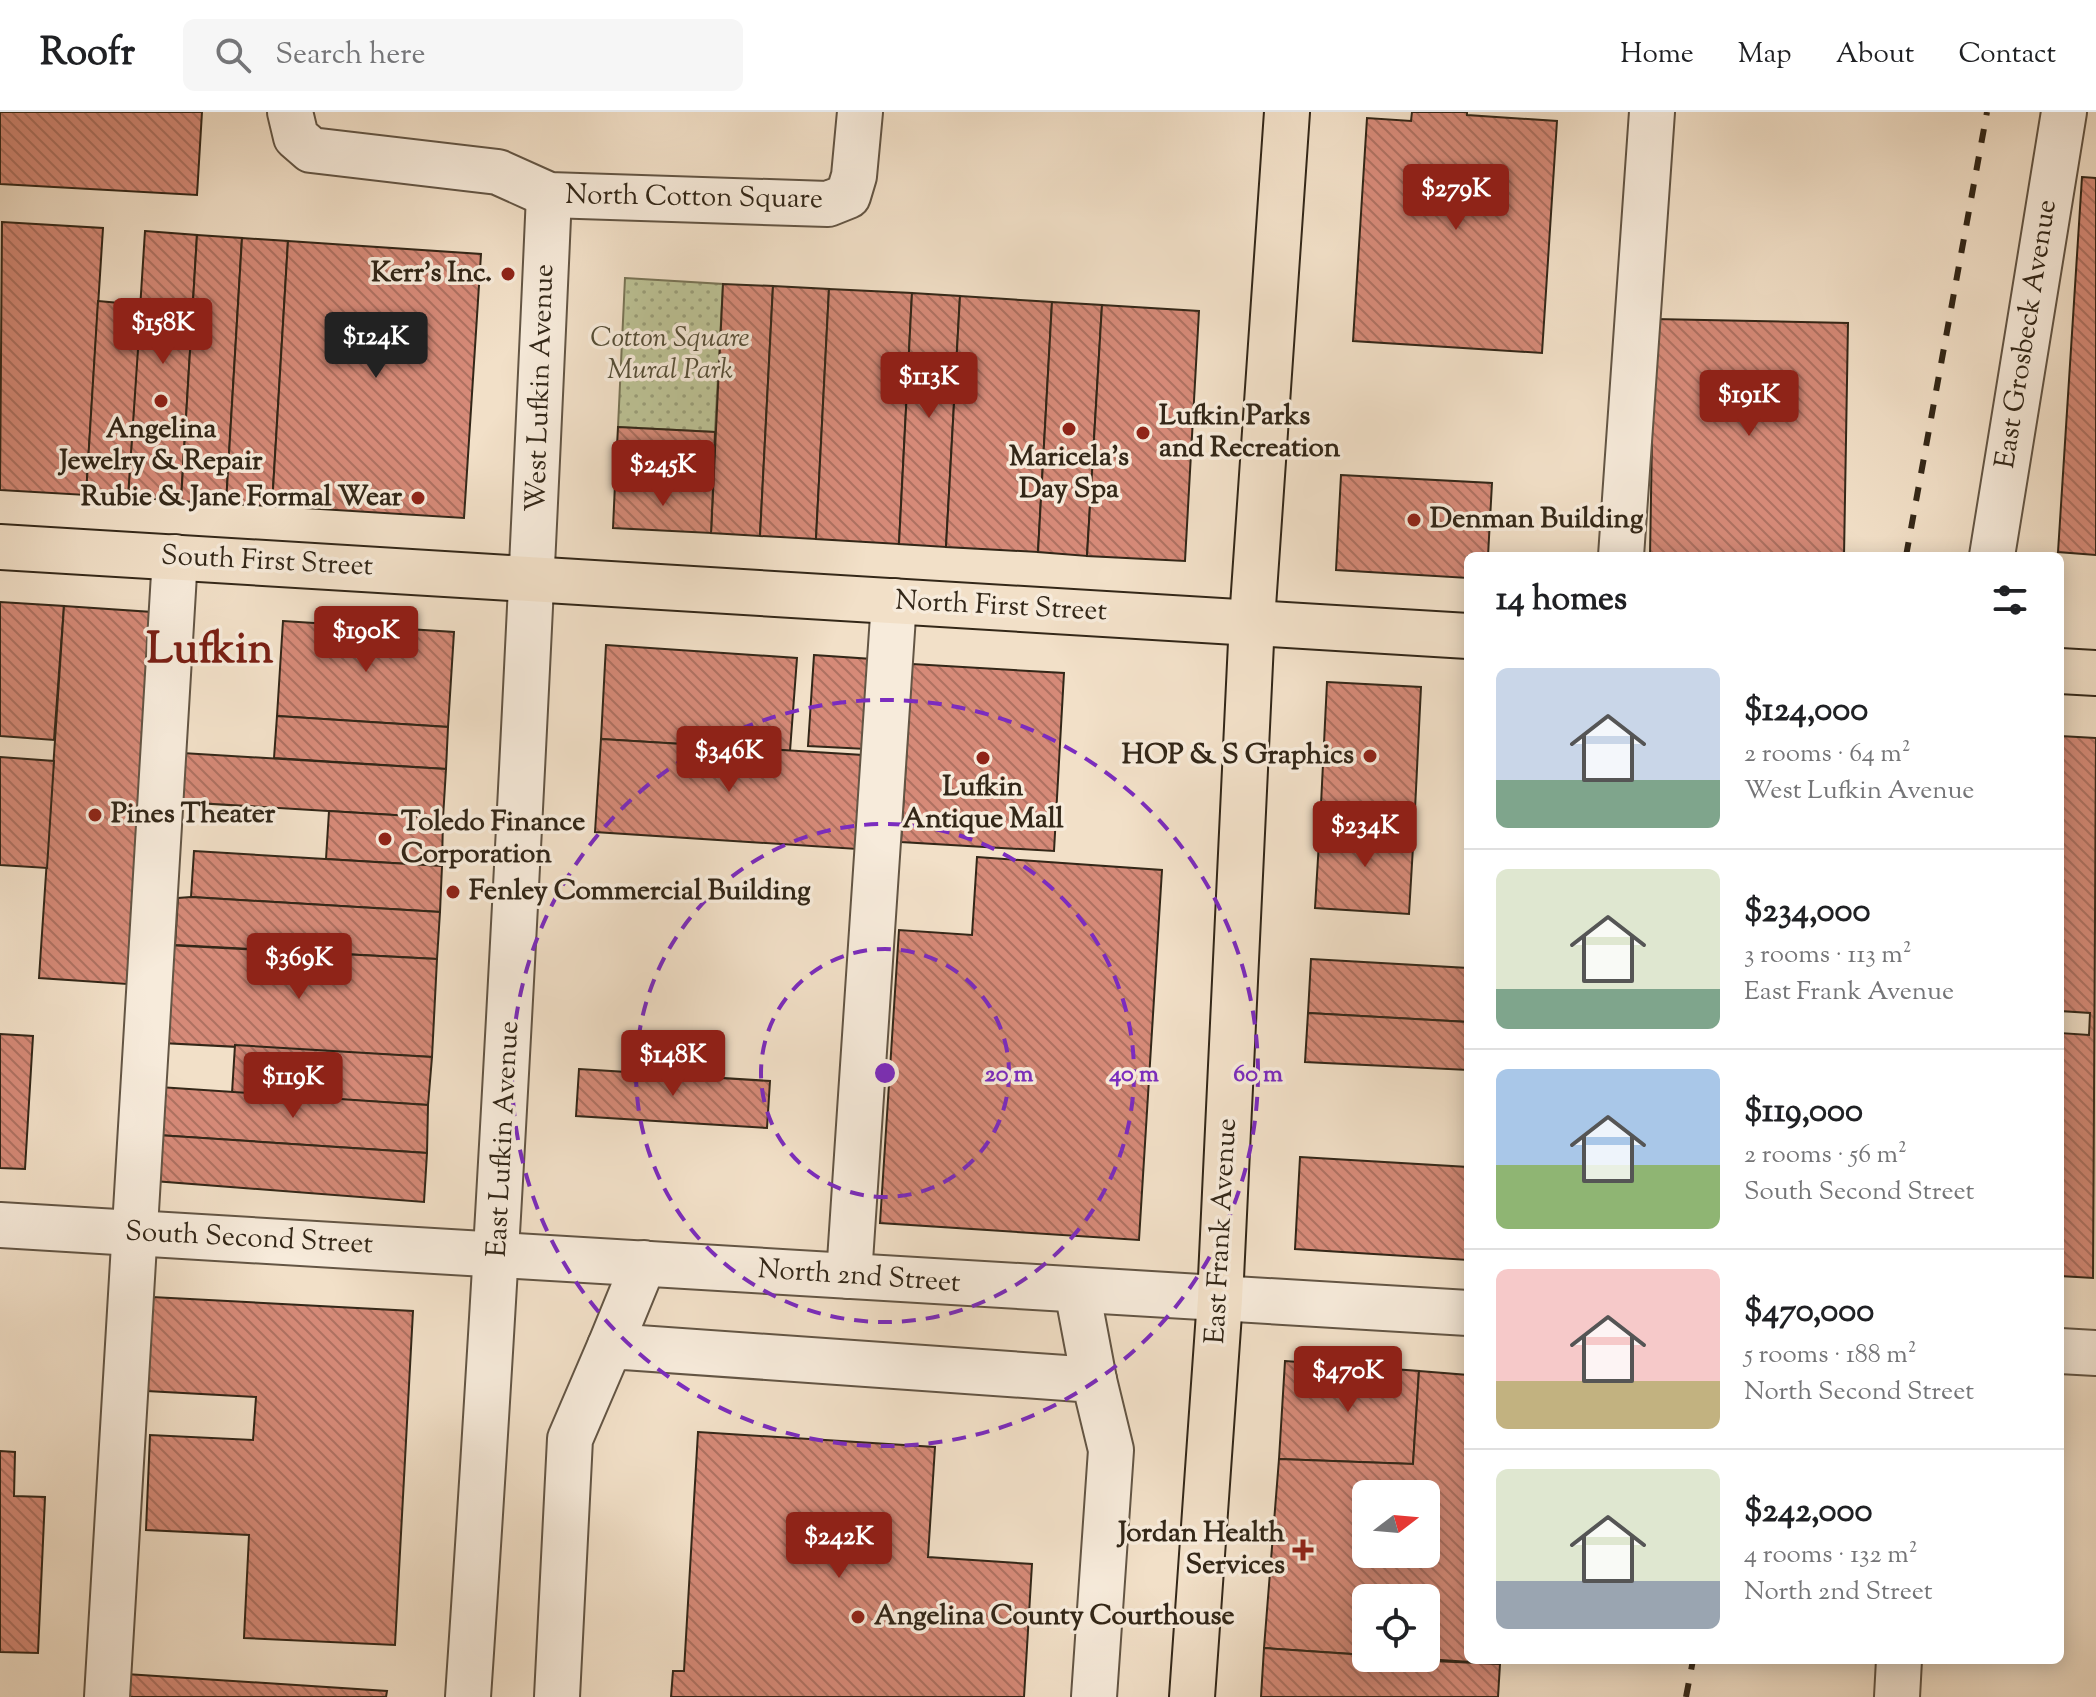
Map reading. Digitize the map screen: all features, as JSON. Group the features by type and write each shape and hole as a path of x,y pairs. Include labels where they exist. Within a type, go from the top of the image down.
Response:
{"main road":[{"name":"East Frank Avenue","path":"1192,1697 1220,1299 1252,621 1287,112"},
{"name":"South First Street","path":"0,547 534,580"},
{"name":"North First Street","path":"534,580 1464,636"},
{"path":"2064,671 2096,673"}],"street":[{"path":"290,112 296,137 311,150 498,172 549,195"},
{"name":"North Cotton Square","path":"549,195 828,204 848,196 854,176 860,112"},
{"path":"1621,552 1652,112"},
{"name":"East Grosbeck Avenue","path":"1993,552 2064,112"},
{"name":"West Lufkin Avenue","path":"534,580 536,445 549,195"},
{"path":"107,1697 132,1232 175,557"},
{"name":"East Lufkin Avenue","path":"468,1697 498,1254 534,580"},
{"path":"849,1276 894,601"},
{"name":"South Second Street","path":"0,1225 498,1254"},
{"name":"North 2nd Street","path":"498,1254 1464,1313"},
{"path":"557,1697 570,1439 644,1263"},
{"path":"1077,1290 1111,1450 1094,1697"},
{"path":"610,1346 1094,1380"},
{"path":"2064,1351 2096,1353"},
{"path":"1897,1697 1899,1664"}],"green space":[{"name":"Cotton Square Mural Park","path":"625,278 723,284 715,432 618,427"}],"building":[{"path":"0,112 202,112 197,195 0,184"},
{"path":"1412,112 1467,112 1467,115 1557,121 1542,353 1353,341 1367,118 1411,121"},
{"path":"2082,177 2096,178 2096,555 2058,552"},
{"path":"2,222 103,228 86,495 0,490"},
{"name":"Angelina Jewelry & Repair","path":"145,231 197,235 181,501 128,497"},
{"path":"197,235 242,238 226,504 181,501"},
{"path":"242,238 288,241 272,506 226,504"},
{"path":"288,241 481,254 464,518 272,506"},
{"path":"723,284 773,286 760,536 711,533"},
{"path":"773,286 829,289 816,539 760,536"},
{"path":"829,289 912,293 899,544 816,539"},
{"path":"912,293 960,296 946,547 899,544"},
{"path":"960,296 1052,302 1038,552 946,547"},
{"path":"98,301 141,305 128,497 86,495"},
{"name":"Maricela's Day Spa","path":"1052,302 1102,305 1087,556 1038,552"},
{"name":"Lufkin Parks and Recreation","path":"1102,305 1199,311 1185,561 1087,556"},
{"path":"1654,319 1848,323 1844,552 1650,552"},
{"path":"618,427 715,432 713,488 615,484"},
{"name":"Denman Building","path":"1341,475 1492,483 1488,552 1464,552 1464,578 1336,570"},
{"path":"615,484 713,488 711,533 613,528"},
{"path":"0,602 64,606 54,740 0,736"},
{"name":"Pines Theater","path":"64,606 152,612 127,984 39,978"},
{"path":"283,621 454,632 448,727 277,716"},
{"path":"606,645 797,658 790,751 601,739"},
{"path":"814,655 872,659 866,749 808,746"},
{"name":"Lufkin Antique Mall","path":"912,664 1064,673 1054,851 901,842"},
{"name":"HOP & S Graphics","path":"1327,682 1421,687 1414,830 1320,825"},
{"path":"277,716 448,727 446,769 274,758"},
{"path":"2064,736 2096,738 2093,1278 2064,1276 2064,1033 2089,1035 2090,1013 2064,1011"},
{"path":"601,739 863,755 857,849 595,832"},
{"path":"182,753 446,769 443,818 180,802"},
{"path":"0,757 54,761 47,868 0,865"},
{"name":"Toledo Finance Corporation","path":"329,811 443,818 442,866 326,859"},
{"path":"1320,825 1414,830 1409,914 1315,908"},
{"path":"194,851 442,866 440,912 191,897"},
{"path":"977,857 1162,870 1139,1240 880,1223 899,930 972,935"},
{"path":"178,898 440,912 437,959 175,945"},
{"path":"166,945 437,959 432,1057 162,1043"},
{"path":"1311,959 1464,968 1464,1022 1308,1013"},
{"path":"1308,1013 1464,1022 1464,1070 1305,1062"},
{"path":"0,1034 33,1036 25,1169 0,1168"},
{"path":"235,1045 432,1057 428,1105 232,1093"},
{"path":"579,1069 770,1081 767,1128 576,1116"},
{"path":"159,1087 428,1105 427,1153 157,1135"},
{"path":"157,1135 427,1153 424,1202 154,1181"},
{"path":"1300,1157 1464,1167 1464,1260 1295,1249"},
{"path":"152,1297 413,1311 395,1645 244,1638 249,1535 146,1530 150,1435 253,1440 256,1397 147,1391"},
{"path":"1285,1361 1419,1371 1413,1464 1279,1459"},
{"path":"1419,1371 1464,1375 1464,1662 1440,1660 1440,1584 1352,1584 1352,1654 1264,1648 1279,1459 1413,1464"},
{"name":"Angelina County Courthouse","path":"698,1432 935,1447 928,1557 1032,1564 1024,1697 671,1697 673,1671 684,1671"},
{"path":"0,1451 15,1452 14,1496 45,1497 38,1653 0,1652"},
{"path":"1264,1648 1352,1654 1352,1672 1440,1672 1440,1661 1500,1664 1498,1697 1261,1697"},
{"path":"126,1674 387,1691 386,1697 125,1697"}],"railway":[{"path":"1907,552 1987,112"},
{"path":"1686,1697 1692,1664"}],"place":[{"name":"Kerr's Inc.","path":"508,274"},
{"name":"Angelina Jewelry & Repair","path":"161,401"},
{"name":"Maricela's Day Spa","path":"1069,429"},
{"name":"Lufkin Parks and Recreation","path":"1143,433"},
{"name":"Rubie & Jane Formal Wear","path":"418,498"},
{"name":"Denman Building","path":"1414,520"},
{"name":"HOP & S Graphics","path":"1370,756"},
{"name":"Lufkin Antique Mall","path":"983,758"},
{"name":"Pines Theater","path":"95,815"},
{"name":"Toledo Finance Corporation","path":"385,839"},
{"name":"Fenley Commercial Building","path":"453,892"},
{"name":"Jordan Health Services","path":"1303,1550"},
{"name":"Angelina County Courthouse","path":"858,1617"}],"district":[{"name":"Lufkin","path":"210,651"}]}
